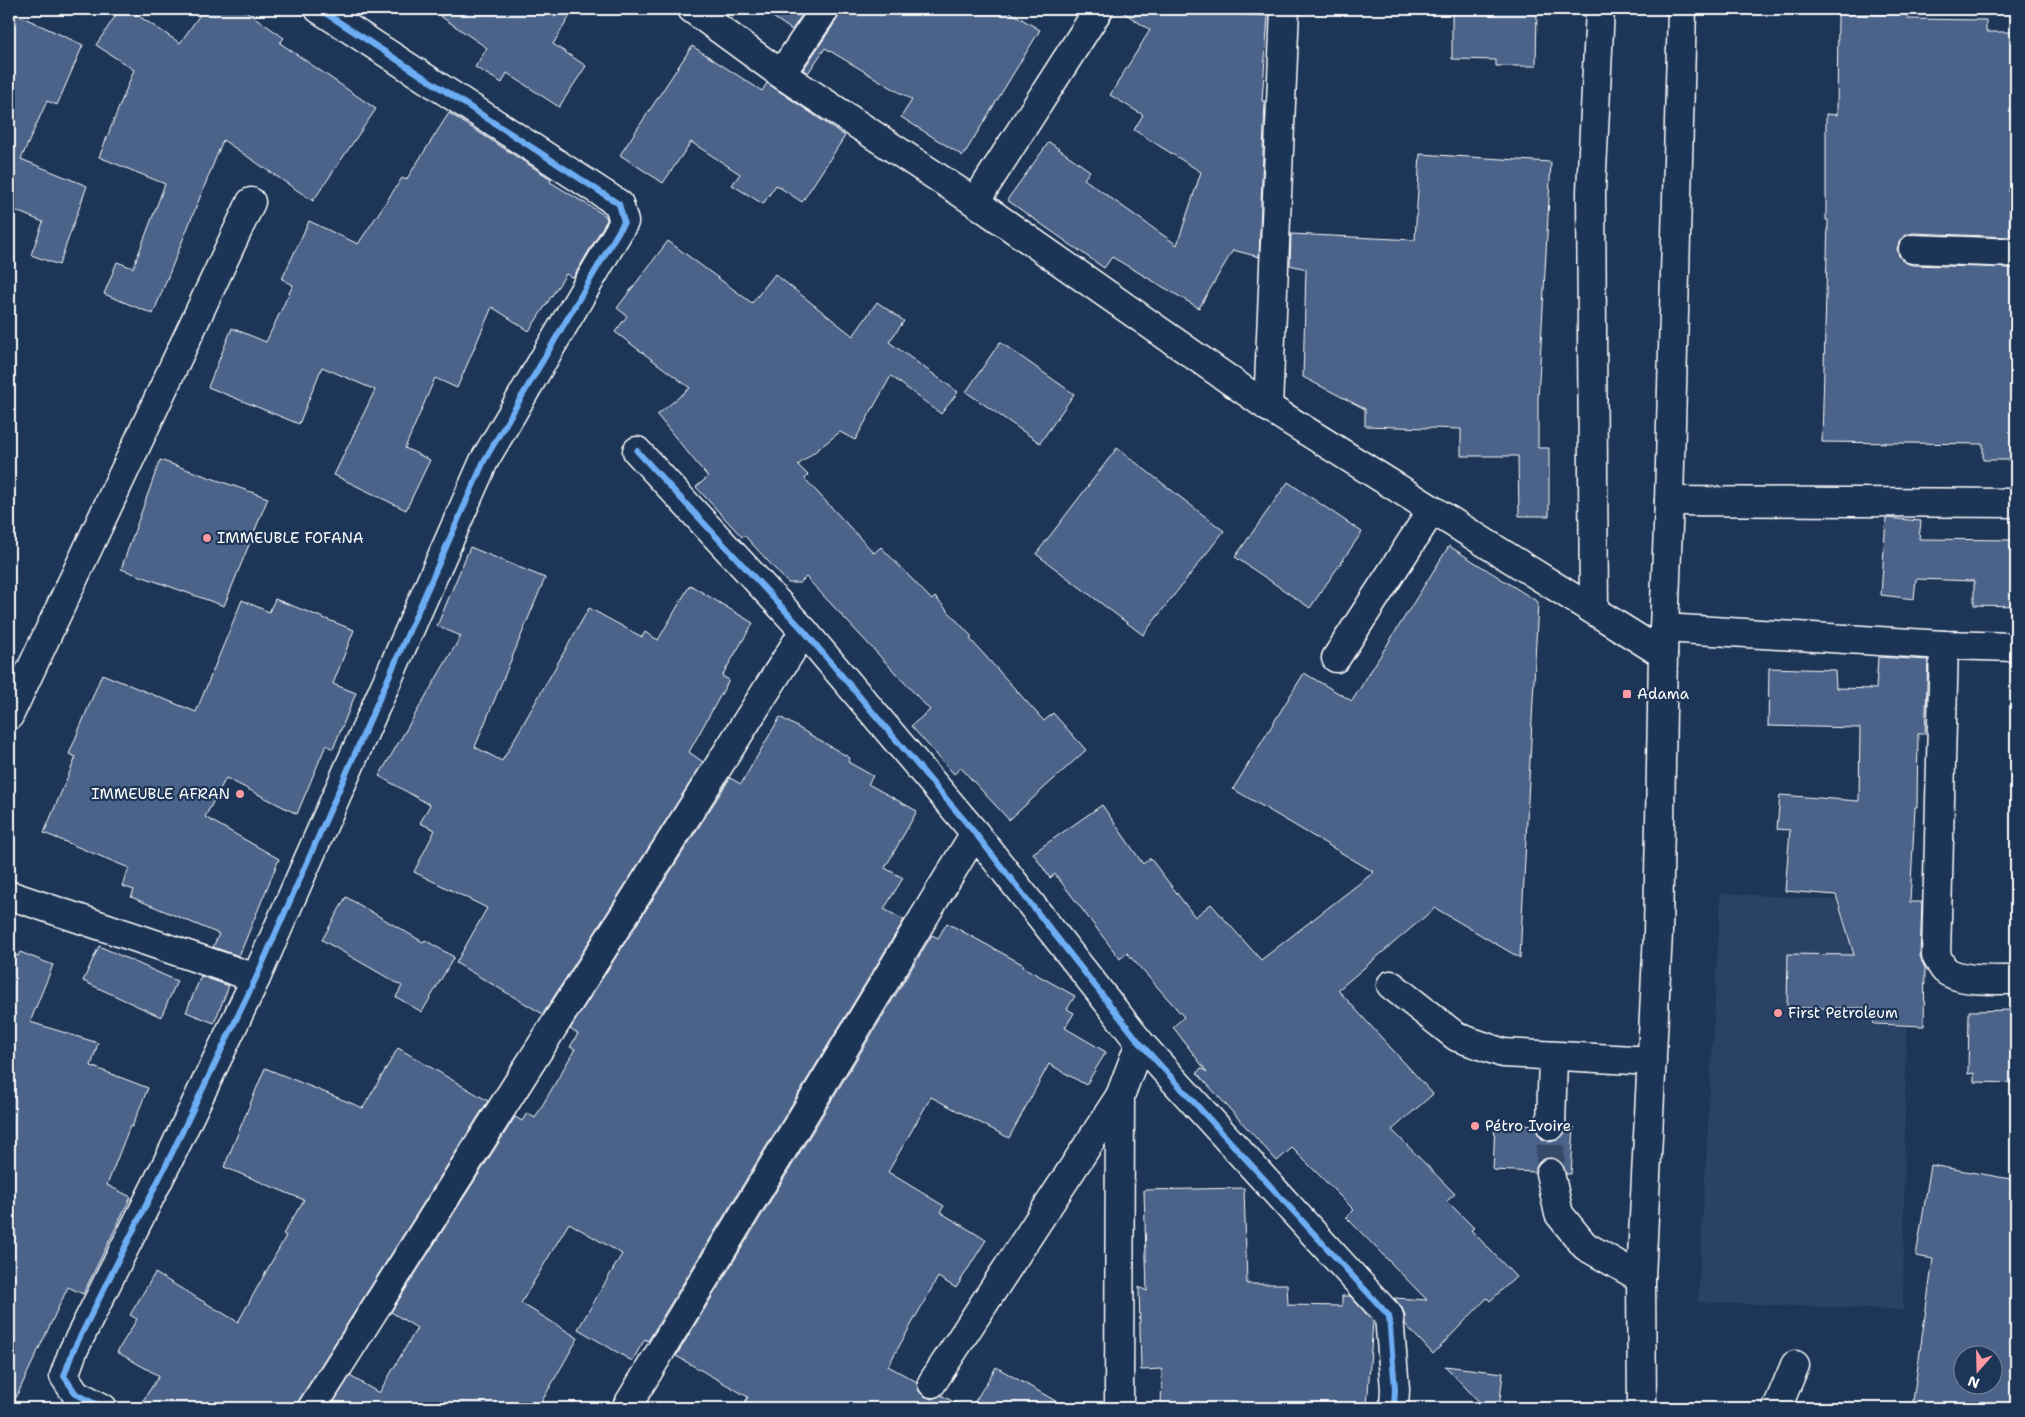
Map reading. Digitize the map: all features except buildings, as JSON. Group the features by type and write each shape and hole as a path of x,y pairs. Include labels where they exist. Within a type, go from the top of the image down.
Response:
{"street":[{"path":"103,1408 76,1394 64,1376 73,1351 172,1153 256,978 484,461 624,222 620,204 319,9"},
{"path":"692,9 781,74 975,202 1268,407 1594,610 1663,641 2016,647"},
{"path":"781,74 825,9"},
{"path":"975,202 1099,9"},
{"path":"1268,407 1284,9"},
{"path":"1594,610 1590,191 1600,9"},
{"path":"1642,1408 1641,1278 1658,933 1663,641 1669,500 1682,9"},
{"path":"9,716 251,202"},
{"path":"1913,249 2016,253"},
{"path":"638,451 804,631 975,833 1140,1043 1389,1316 1395,1389 1394,1408"},
{"path":"1669,500 2016,503"},
{"path":"1336,658 1432,510"},
{"path":"312,1408 804,631"},
{"path":"1944,645 1936,956 1945,970 1959,976 1994,980 2016,980"},
{"path":"637,1404 975,833"},
{"path":"9,895 256,978"},
{"path":"1391,985 1457,1037 1503,1053 1652,1061"},
{"path":"932,1383 1120,1096 1140,1043"},
{"path":"1551,1126 1553,1056"},
{"path":"1119,1408 1120,1096"},
{"path":"1550,1173 1559,1214 1585,1246 1641,1278"},
{"path":"1777,1408 1795,1365"}],"shaded area":[{"path":"1721,893 1836,900 1873,1025 1906,1027 1903,1310 1698,1302"}],"tunnel":[{"path":"1550,1173 1551,1126"}],"cycle path":[{"path":"103,1408 76,1394 64,1376 73,1351 172,1153 256,978 484,461 624,222 619,204 319,9"},
{"path":"637,451 804,631 975,833 1140,1043 1389,1316 1395,1389 1394,1408"}],"place":[{"name":"IMMEUBLE FOFANA","path":"207,538"},
{"name":"Adama","path":"1627,694"},
{"name":"IMMEUBLE AFRAN","path":"240,794"},
{"name":"First Petroleum","path":"1778,1013"},
{"name":"Pétro Ivoire","path":"1475,1126"}]}
